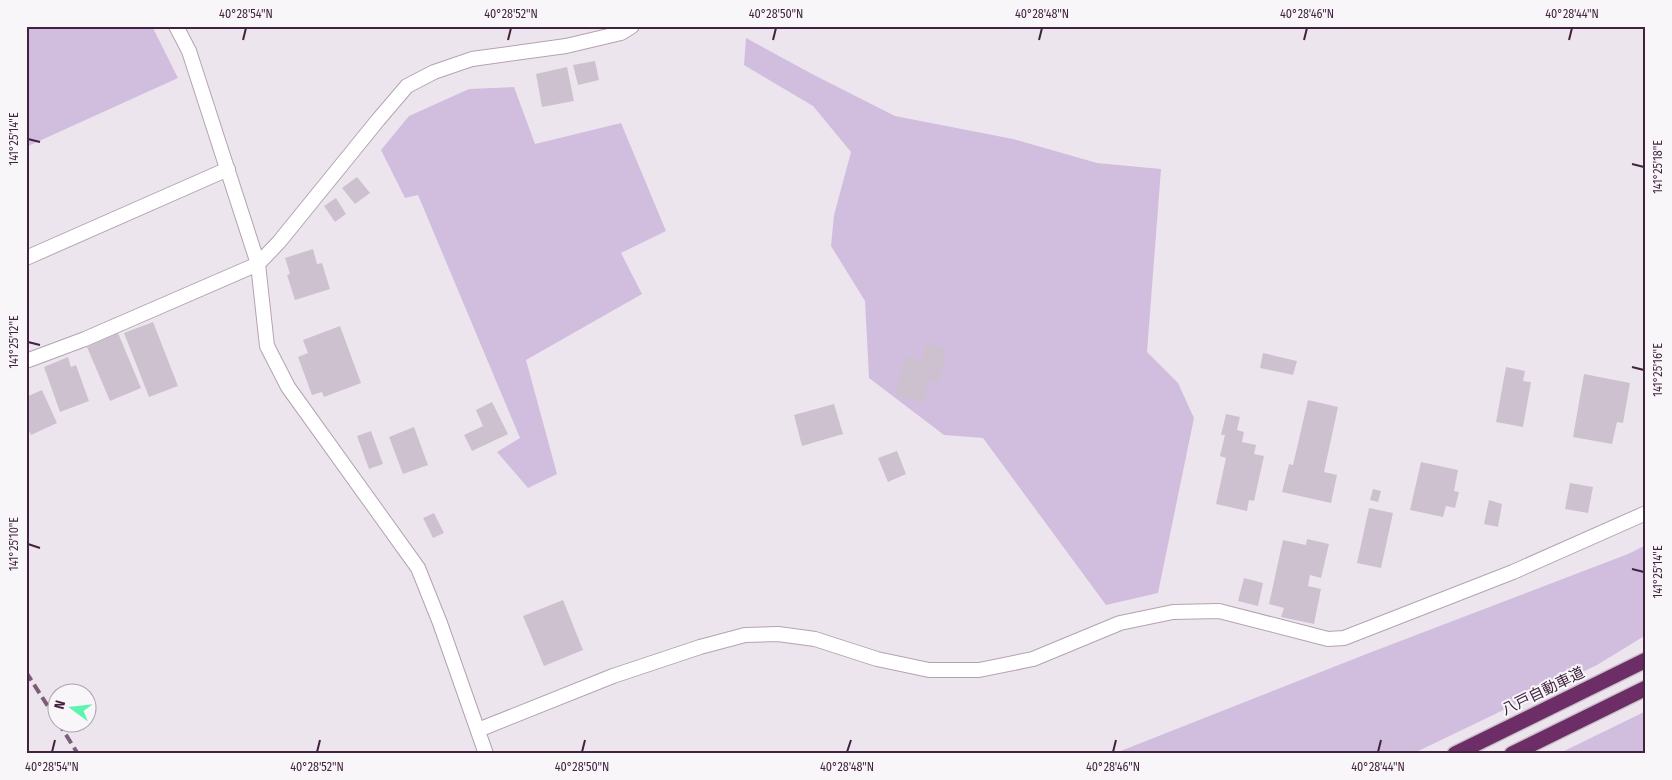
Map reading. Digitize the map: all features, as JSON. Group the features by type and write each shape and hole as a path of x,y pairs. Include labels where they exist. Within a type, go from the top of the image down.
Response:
{"highway":[{"name":"八戸自動車道","path":"1455,754 1646,660"},
{"path":"1512,754 1646,688"}],"street":[{"path":"176,26 189,52 258,264 267,346 288,387 418,568 440,623 486,754"},
{"path":"26,360 84,339 258,264 279,242 407,86 434,72 472,59 566,46 621,33 632,26"},
{"path":"26,258 228,169"},
{"path":"478,730 613,676 700,647 745,635 778,634 815,640 877,659 929,670 979,670 1033,659 1120,623 1173,612 1219,611 1328,639 1344,638 1513,572 1646,513"}],"shaded area":[{"path":"26,26 152,26 178,78 26,147"},
{"path":"746,38 895,116 1013,139 1097,163 1161,169 1147,352 1178,383 1194,418 1158,593 1106,605 983,438 944,435 869,378 865,301 831,246 834,215 851,152 813,106 744,65"},
{"path":"514,87 535,144 621,123 666,231 621,253 642,294 526,360 557,474 528,488 497,452 520,438 418,195 405,198 381,150 409,116 469,89"},
{"path":"1646,545 1646,635 1597,665 1412,754 1113,754 1628,554"},
{"path":"1646,711 1646,754 1558,754"}],"building":[{"path":"595,61 599,80 578,85 573,65"},
{"path":"567,67 574,101 542,107 536,74"},
{"path":"357,177 370,193 355,204 342,188"},
{"path":"336,198 346,214 335,222 324,206"},
{"path":"313,249 317,264 322,263 330,289 295,300 287,275 290,274 285,258"},
{"path":"153,322 178,386 149,397 124,333"},
{"path":"340,326 361,383 324,397 322,392 312,395 298,357 308,353 303,340"},
{"path":"118,333 141,388 110,401 87,347"},
{"path":"926,343 947,348 939,383 929,380 924,402 895,396 905,356 922,360"},
{"path":"1263,353 1297,361 1293,375 1260,368"},
{"path":"68,357 71,367 76,365 89,401 60,412 44,367"},
{"path":"1506,367 1525,371 1523,381 1531,382 1523,427 1496,422"},
{"path":"1584,374 1630,383 1623,423 1617,422 1612,444 1573,437"},
{"path":"42,390 57,423 31,435 26,425 26,397"},
{"path":"1308,400 1338,407 1324,472 1337,475 1331,503 1282,492 1289,464 1293,465"},
{"path":"492,402 508,434 472,451 464,435 483,426 476,410"},
{"path":"834,404 843,434 802,446 794,415"},
{"path":"1226,414 1240,417 1237,430 1244,432 1242,442 1256,445 1254,454 1264,456 1254,501 1249,500 1247,511 1216,504 1226,458 1220,456 1225,435 1221,435"},
{"path":"414,427 428,465 403,474 389,437"},
{"path":"371,431 383,464 369,469 357,436"},
{"path":"897,451 906,474 888,482 878,458"},
{"path":"1421,462 1458,470 1454,491 1459,492 1455,508 1446,506 1443,517 1410,510"},
{"path":"1570,483 1593,487 1588,513 1565,509"},
{"path":"1373,489 1381,491 1378,502 1370,500"},
{"path":"1489,500 1502,504 1498,527 1484,524"},
{"path":"1369,508 1393,513 1381,568 1357,563"},
{"path":"434,513 444,533 433,538 423,518"},
{"path":"1307,539 1329,544 1321,578 1310,575 1308,586 1321,589 1314,624 1281,617 1284,608 1269,604 1283,540 1306,545"},
{"path":"1244,578 1263,583 1258,606 1238,601"},
{"path":"563,600 583,650 544,666 523,616"}],"railway":[{"path":"26,672 48,706"},
{"path":"64,732 78,754"}]}
